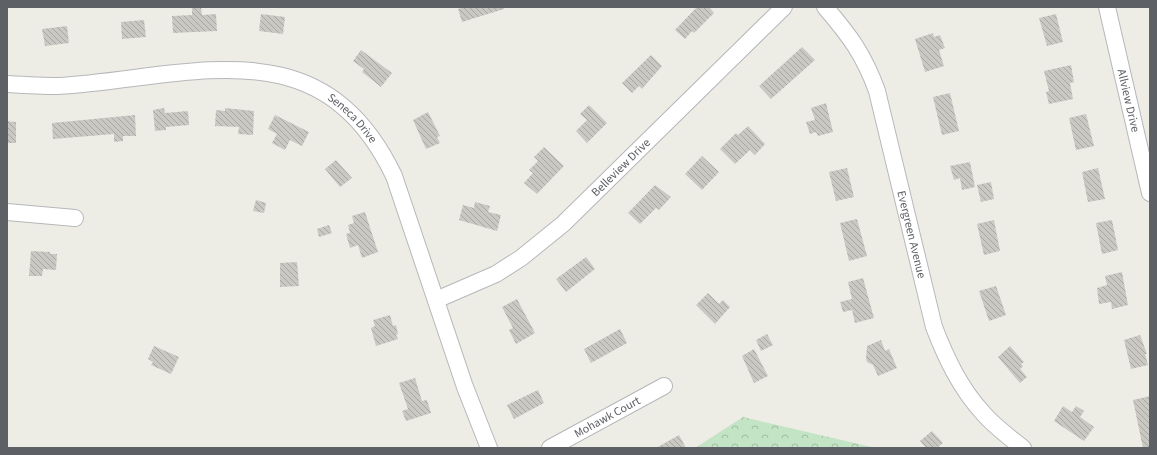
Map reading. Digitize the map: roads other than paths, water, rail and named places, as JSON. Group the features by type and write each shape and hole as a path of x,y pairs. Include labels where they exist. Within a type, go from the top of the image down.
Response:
{"street":[{"name":"Belleview Drive","path":"436,300 496,274 542,242 569,218 784,7"},
{"name":"Evergreen Avenue","path":"825,7 859,49 868,66 877,91 934,327 944,353 955,374 983,414 1022,448"},
{"name":"Allview Drive","path":"1107,7 1150,193"},
{"name":"Seneca Drive","path":"7,84 58,86 223,69 244,69 287,77 309,85 330,96 351,114 368,132 382,150 394,176 466,387 489,448"},
{"path":"7,212 75,218"},
{"name":"Mohawk Court","path":"550,448 664,386"}]}
